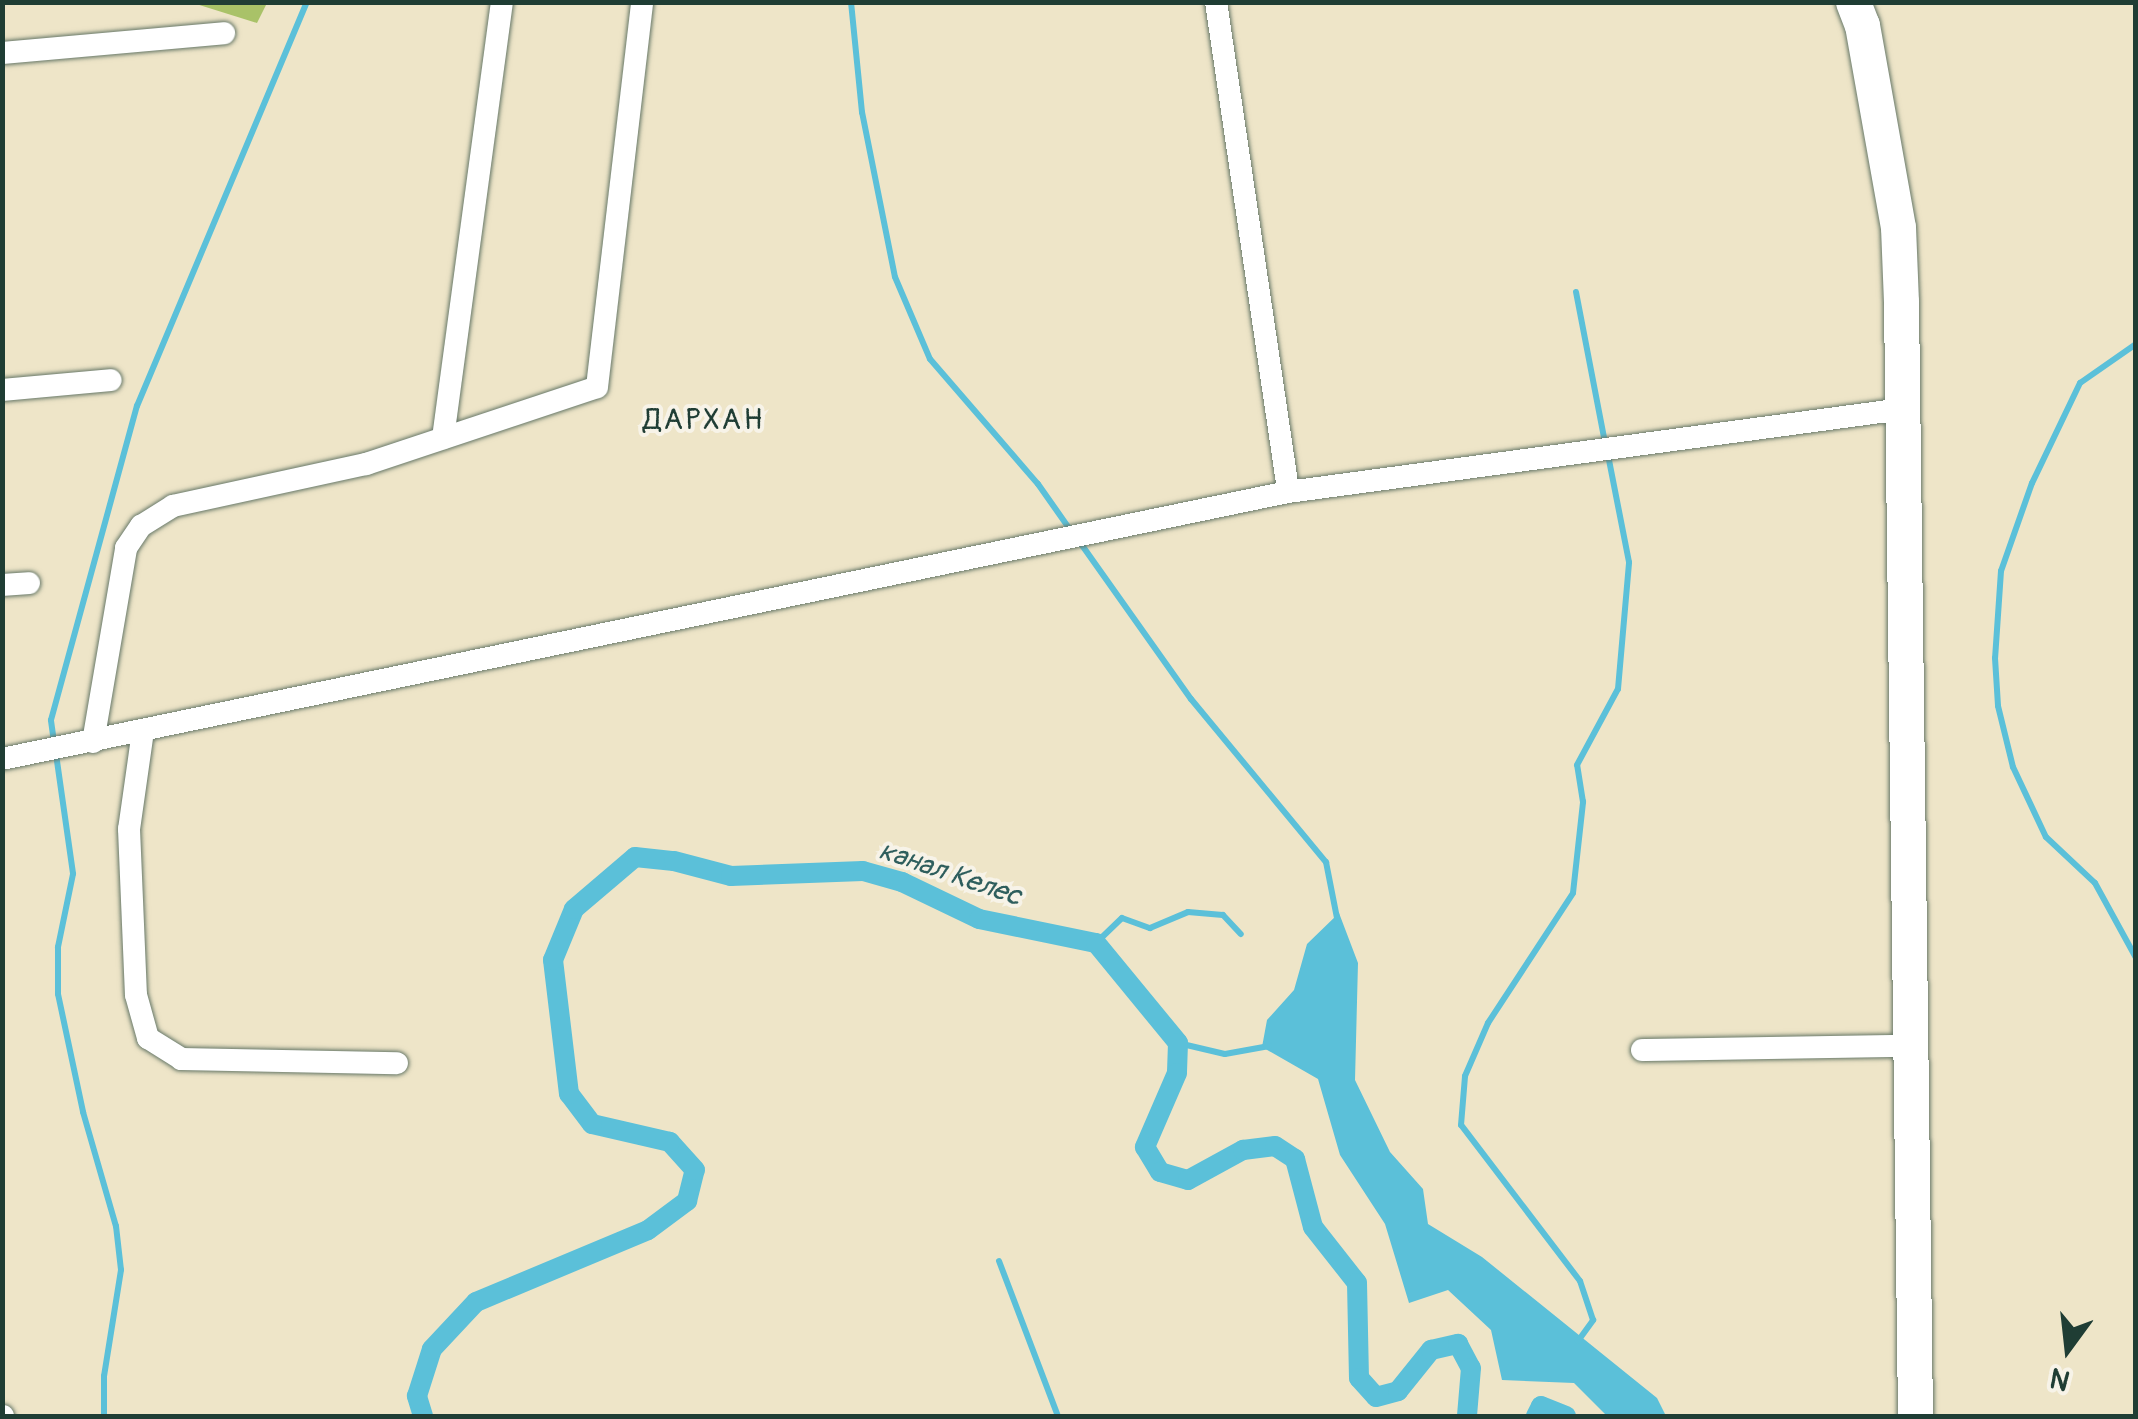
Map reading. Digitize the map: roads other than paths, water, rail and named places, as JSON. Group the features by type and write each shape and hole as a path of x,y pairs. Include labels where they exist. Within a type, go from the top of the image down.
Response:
{"main road":[{"path":"1853,2 1862,24 1898,227 1915,1416"}],"street":[{"path":"443,438 502,2"},
{"path":"93,742 126,548 142,526 173,506 366,464 596,387 642,2"},
{"path":"1216,2 1288,492"},
{"path":"2,54 224,33"},
{"path":"2,390 111,380"},
{"path":"2,759 1288,492 1903,410"},
{"path":"2,585 30,583"},
{"path":"143,731 129,828 136,995 148,1038 180,1058 397,1062"},
{"path":"1642,1050 1911,1046"}],"water":[{"path":"1339,913 1358,963 1355,1080 1390,1152 1423,1189 1428,1224 1482,1257 1657,1398 1666,1416 1607,1416 1574,1383 1502,1380 1491,1330 1448,1290 1409,1303 1385,1224 1340,1155 1318,1079 1262,1047 1267,1020 1294,990 1307,944"}],"waterway":[{"path":"54,742 51,720 137,406 307,2"},
{"path":"851,2 862,112 895,277 930,359 1038,484 1071,531"},
{"path":"1576,292 1605,443"},
{"path":"2136,344 2080,383 2032,483 2001,571 1995,658 1998,706 2013,767 2046,837 2095,883 2136,958"},
{"path":"1578,1341 1593,1320 1580,1281 1461,1125 1465,1076 1488,1023 1573,893 1583,802 1577,765 1618,689 1629,562 1608,455"},
{"path":"1079,541 1191,699 1326,862 1337,918"},
{"path":"56,754 73,874 58,947 58,994 83,1112 116,1226 121,1270 104,1376 104,1416"},
{"name":"канал Келес","path":"423,1416 417,1396 432,1349 476,1302 648,1230 687,1201 695,1170 670,1142 592,1124 569,1094 553,960 574,909 635,857 674,861 731,876 863,871 902,882 979,919 1096,943 1178,1043 1177,1073 1145,1147 1160,1172 1188,1180 1243,1150 1275,1146 1295,1159 1313,1227 1357,1283 1359,1378 1376,1397 1398,1391 1431,1350 1458,1344 1471,1368 1467,1416"},
{"path":"1096,943 1122,918 1150,928 1188,912 1223,915 1241,934"},
{"path":"1178,1043 1225,1054 1269,1046"},
{"path":"999,1261 1058,1416"},
{"name":"канал Келес","path":"1536,1416 1541,1406 1566,1416"}],"district":[{"name":"ДАРХАН","path":"704,420"}]}
